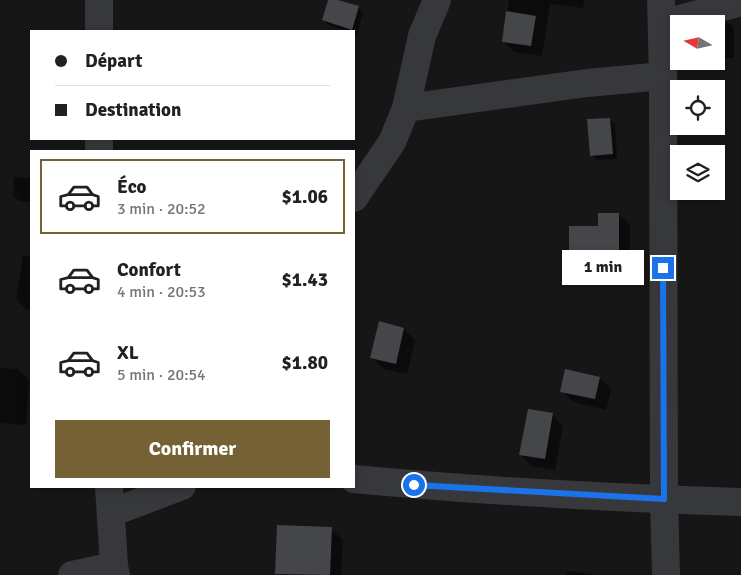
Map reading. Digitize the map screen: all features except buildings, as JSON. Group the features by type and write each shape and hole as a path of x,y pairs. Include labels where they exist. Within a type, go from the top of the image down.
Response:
{"street":[{"path":"99,0 99,30"},
{"path":"355,197 392,142 406,108 422,36 437,0"},
{"path":"666,575 661,12 741,2"},
{"path":"406,108 587,83 663,76"},
{"path":"355,479 424,486 741,502"},
{"path":"72,575 115,571 109,488"},
{"path":"111,513 177,488"}],"route":[{"path":"414,485 664,499 663,268"}]}
